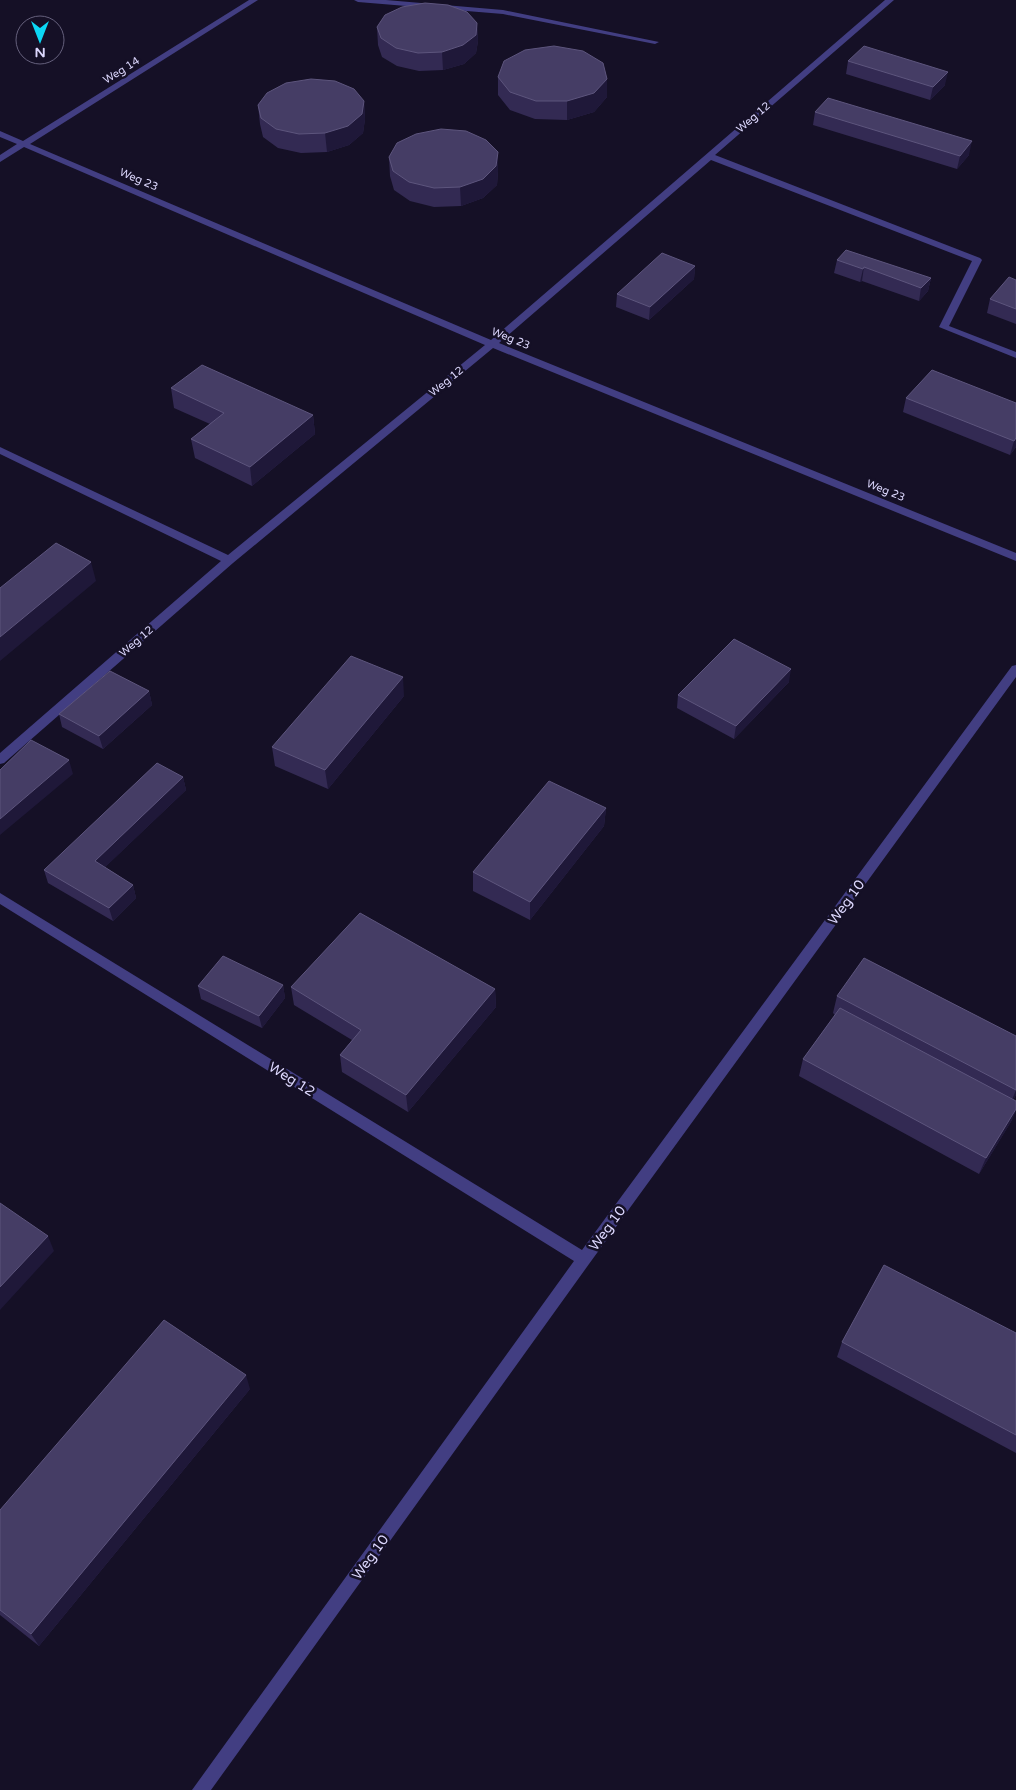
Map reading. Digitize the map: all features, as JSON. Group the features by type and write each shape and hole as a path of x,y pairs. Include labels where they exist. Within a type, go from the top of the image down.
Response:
{"lane":[{"name":"Weg 14","path":"0,159 254,0"},
{"path":"358,0 504,12 654,42"},
{"name":"Weg 12","path":"0,760 229,560 492,344 890,0"},
{"name":"Weg 23","path":"0,134 492,344 1016,557"},
{"path":"709,156 977,260 944,327 1016,355"},
{"path":"0,450 229,560"},
{"name":"Weg 10","path":"201,1790 584,1259 1016,669"},
{"name":"Weg 12","path":"0,898 584,1259"}],"building":[{"path":"425,3 448,5 467,12 477,23 476,35 463,45 442,52 418,53 396,48 381,38 377,27 385,15 402,7"},
{"path":"554,46 583,51 603,63 607,79 594,93 567,101 536,101 510,92 498,77 504,61 525,50"},
{"path":"864,46 948,72 933,87 848,61"},
{"path":"311,79 335,81 354,89 364,101 362,114 348,126 325,133 299,134 276,129 261,118 258,105 267,93 286,83"},
{"path":"828,98 972,141 960,156 815,112"},
{"path":"441,129 466,131 486,140 498,152 496,166 483,179 460,187 434,188 409,182 393,171 389,157 397,143 416,134"},
{"path":"846,250 931,278 921,288 864,267 863,269 837,260"},
{"path":"662,253 695,266 650,307 617,294"},
{"path":"1009,277 1016,280 1016,309 990,299"},
{"path":"202,365 313,415 250,467 191,439 224,413 171,388"},
{"path":"932,370 1016,403 1016,438 1014,441 906,398"},
{"path":"56,543 91,562 0,637 0,588"},
{"path":"734,639 791,669 736,726 678,695"},
{"path":"351,656 403,677 325,770 272,747"},
{"path":"110,671 149,691 99,736 59,714"},
{"path":"31,740 69,760 0,819 0,770"},
{"path":"157,763 183,777 95,861 133,885 109,908 44,870"},
{"path":"549,781 606,808 530,902 473,872"},
{"path":"360,913 495,989 406,1095 340,1055 361,1030 291,987"},
{"path":"223,956 283,985 259,1016 198,986"},
{"path":"864,958 1016,1036 1016,1090 837,996"},
{"path":"840,1008 1016,1101 1016,1109 986,1158 803,1059"},
{"path":"0,1203 48,1236 0,1287"},
{"path":"884,1265 1016,1333 1016,1435 842,1342"},
{"path":"164,1320 246,1375 31,1634 0,1610 0,1510"}]}
